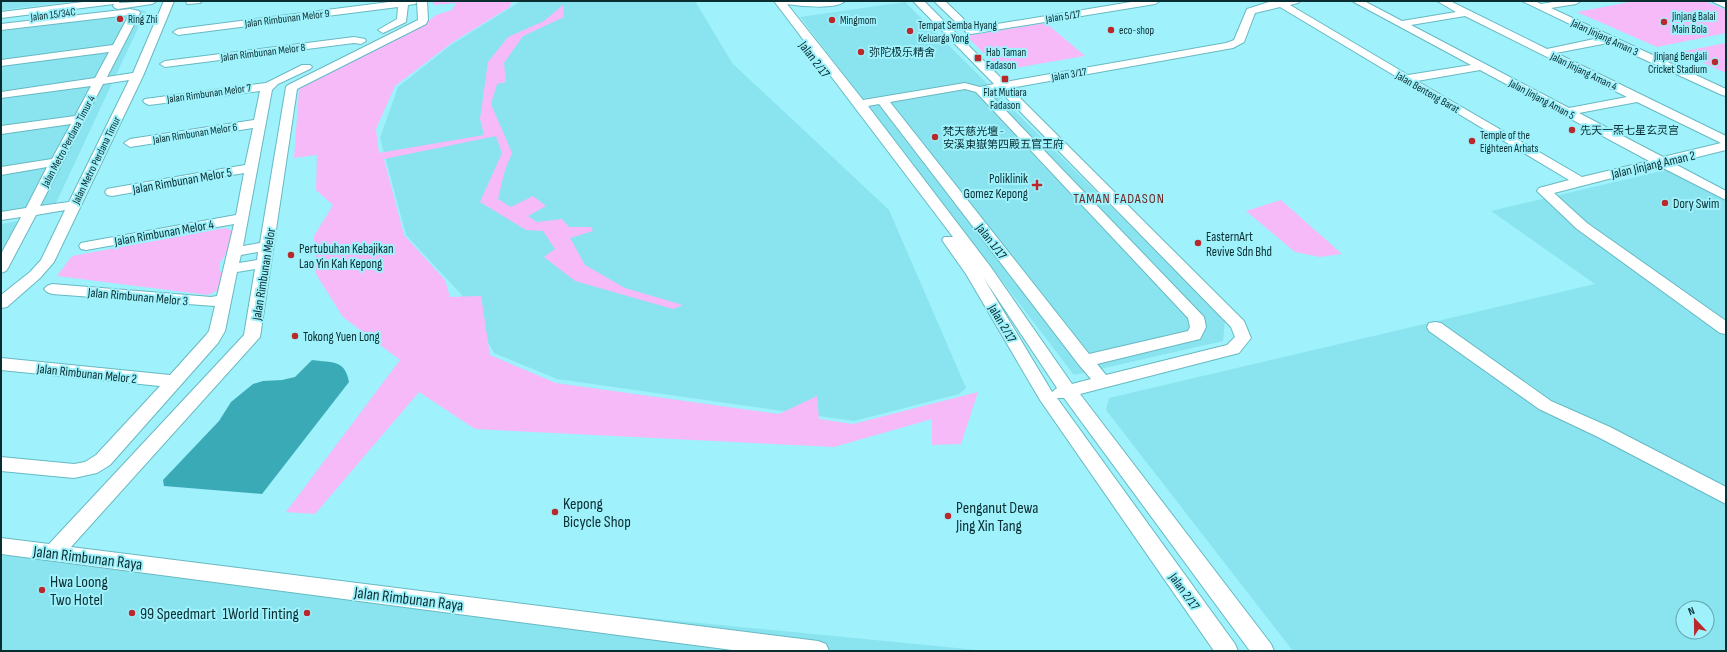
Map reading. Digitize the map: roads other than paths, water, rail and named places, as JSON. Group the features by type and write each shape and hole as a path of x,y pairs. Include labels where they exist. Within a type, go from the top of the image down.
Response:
{"street":[{"name":"Jalan 15/34C","path":"1,15 115,1"},
{"name":"Jalan 15/34C","path":"1,21 152,1"},
{"name":"Jalan Metro Perdana Timur","path":"1,303 35,275 47,262 137,76 169,1"},
{"name":"Jalan Rimbunan Melor 9","path":"178,32 403,2 421,1"},
{"name":"Jalan Rimbunan Melor","path":"53,553 252,337 292,86 422,22 421,1"},
{"name":"Jalan 2/17","path":"772,1 973,273 1046,396 1227,651"},
{"name":"Jalan 2/17","path":"779,1 860,104 985,270 1068,391 1263,651"},
{"path":"785,1 809,5"},
{"path":"791,16 797,10 809,5 840,1"},
{"path":"918,1 1238,325 1243,338 1233,349 1046,396"},
{"name":"Jalan 5/17","path":"941,2 971,31 1155,1"},
{"path":"1279,2 1295,1"},
{"name":"Jalan Jinjang Aman 5","path":"1357,1 1726,196"},
{"name":"Jalan Jinjang Aman 4","path":"1442,1 1726,140"},
{"name":"Jalan Jinjang Aman 3","path":"1527,1 1726,93"},
{"path":"1541,7 1576,1"},
{"path":"1716,1 1726,5"},
{"name":"Jalan Rimbunan Melor 7","path":"149,101 270,86 402,20 403,2"},
{"path":"941,2 954,2"},
{"name":"Jalan 3/17","path":"860,104 965,86 980,90 1229,46 1239,42 1251,11 1256,8 1279,2"},
{"name":"Jalan Benteng Barat","path":"1279,2 1406,79 1580,181"},
{"name":"Jalan Metro Perdana Timur 4","path":"1,27 130,12 135,13 1,268"},
{"path":"1401,24 1466,13"},
{"path":"1546,52 1610,39"},
{"name":"Jalan Rimbunan Melor 8","path":"165,64 354,40 361,41"},
{"path":"1,62 117,48"},
{"path":"1406,79 1481,67"},
{"path":"1,95 137,76"},
{"path":"1,464 65,471 90,468 102,460 217,331 242,218 266,89 270,86"},
{"path":"980,90 1196,317 1198,327 1194,335 1085,361"},
{"path":"1567,112 1639,98"},
{"name":"Jalan 1/17","path":"882,100 1102,382"},
{"path":"1,130 80,119"},
{"name":"Jalan Rimbunan Melor 6","path":"130,143 260,123"},
{"name":"Jalan Jinjang Aman 2","path":"1726,146 1580,181 1544,192 1582,226 1675,291 1726,329"},
{"path":"1,171 57,162"},
{"name":"Jalan Rimbunan Melor 5","path":"112,192 252,168"},
{"path":"1,216 74,205"},
{"name":"Jalan Rimbunan Melor 4","path":"86,246 242,218"},
{"path":"233,262 265,256"},
{"name":"Jalan Rimbunan Melor 3","path":"52,289 211,302 224,299"},
{"path":"1435,327 1545,405 1604,432 1726,496"},
{"name":"Jalan Rimbunan Melor 2","path":"1,364 174,381"},
{"name":"Jalan Rimbunan Raya","path":"1,546 818,651"},
{"path":"1202,616 1213,651"}],"place":[{"name":"Ring Zhi","path":"120,19"},
{"name":"Mingmom","path":"832,20"},
{"name":"Jinjang Balai Main Bola","path":"1664,22"},
{"name":"eco-shop","path":"1111,30"},
{"name":"Tempat Semba Hyang Keluarga Yong","path":"910,31"},
{"name":"弥陀极乐精舍","path":"861,52"},
{"name":"Hab Taman Fadason","path":"978,58"},
{"name":"Jinjang Bengali Cricket Stadium","path":"1715,62"},
{"name":"Flat Mutiara Fadason","path":"1005,79"},
{"name":"先天一炁七星玄灵宫","path":"1572,130"},
{"name":"梵天慈光壇 - 安溪東嶽第四殿五官王府","path":"935,137"},
{"name":"Temple of the Eighteen Arhats","path":"1472,141"},
{"name":"Poliklinik Gomez Kepong","path":"1037,185"},
{"name":"Dory Swim","path":"1665,203"},
{"name":"EasternArt Revive Sdn Bhd","path":"1198,243"},
{"name":"Pertubuhan Kebajikan Lao Yin Kah Kepong","path":"291,255"},
{"name":"Tokong Yuen Long","path":"295,336"},
{"name":"Kepong Bicycle Shop","path":"555,512"},
{"name":"Penganut Dewa Jing Xin Tang","path":"948,516"},
{"name":"Hwa Loong Two Hotel","path":"42,590"},
{"name":"99 Speedmart","path":"132,613"},
{"name":"1World Tinting","path":"307,613"}],"district":[{"name":"TAMAN FADASON","path":"1119,198"}]}
